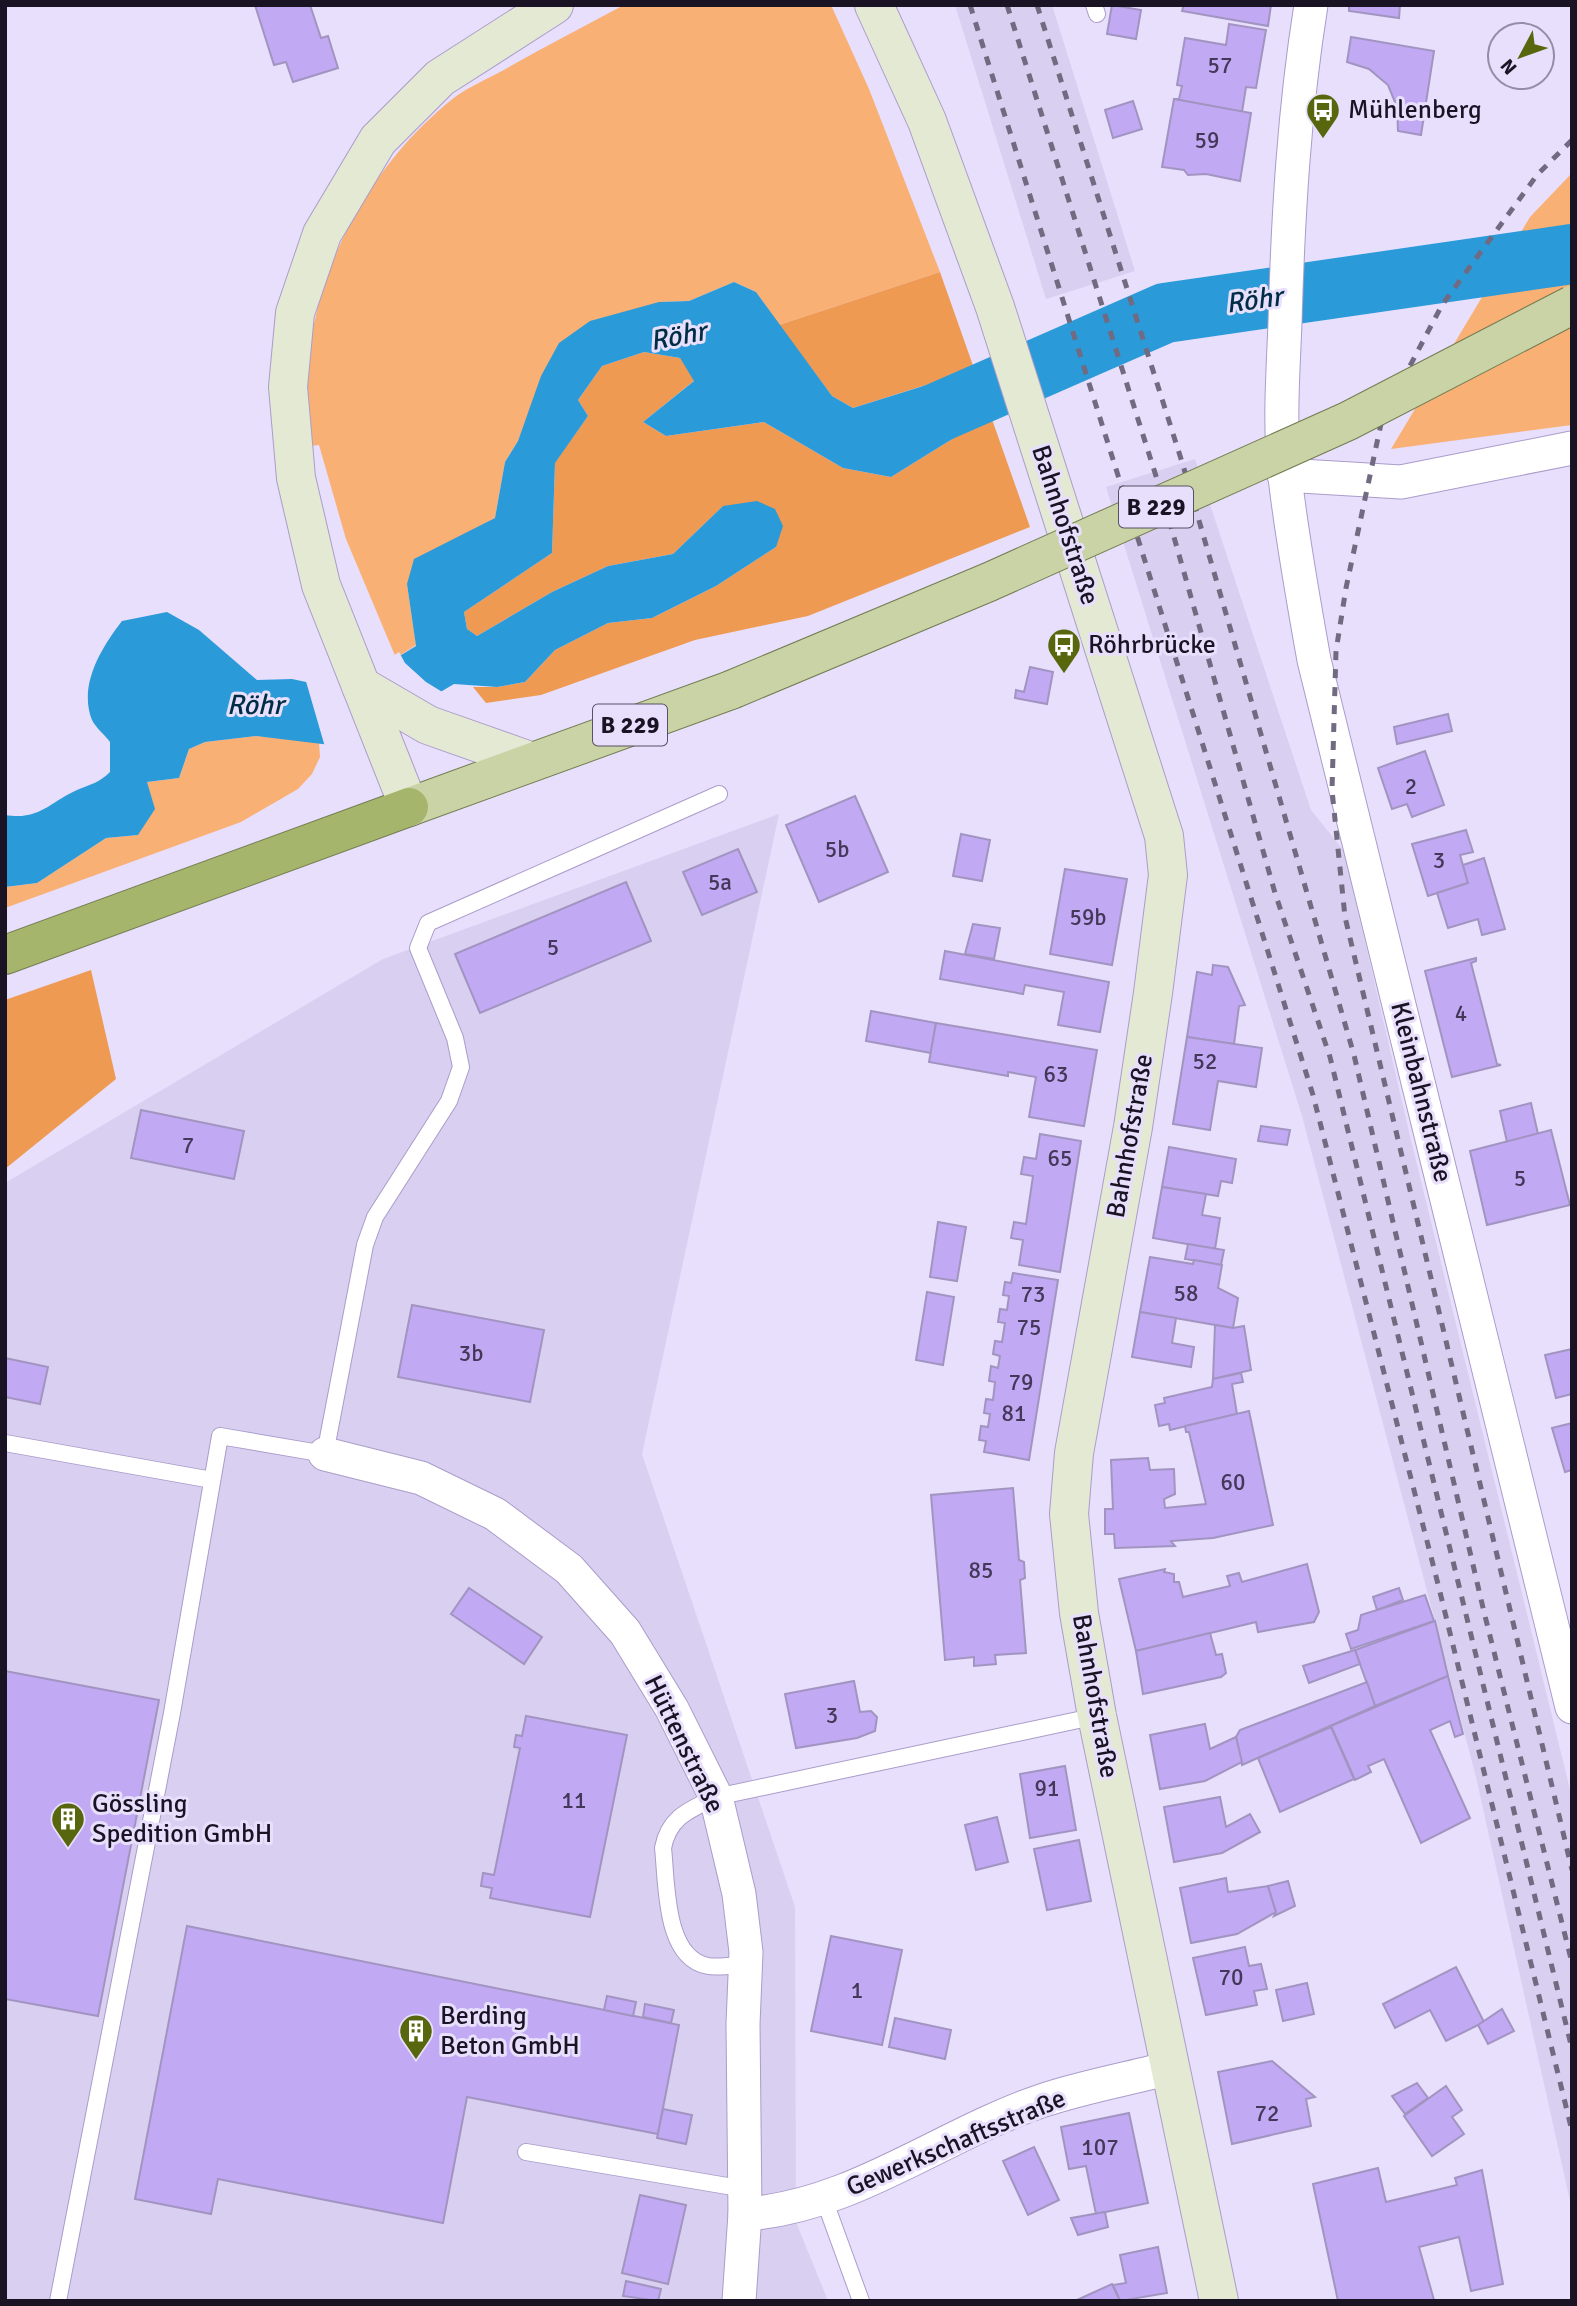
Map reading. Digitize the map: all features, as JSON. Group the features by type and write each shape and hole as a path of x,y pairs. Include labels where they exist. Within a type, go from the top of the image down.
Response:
{"highway":[{"path":"5,955 409,807"}],"main road":[{"name":"B 229","path":"409,807 731,690 989,582 1348,421 1572,305"}],"street":[{"path":"409,807 321,585 296,478 288,387 295,313 322,233 354,176 379,140 404,111 440,78 468,57 554,5"},
{"name":"Bahnhofstraße","path":"874,5 927,121 995,307 1164,836 1168,875 1133,1127 1074,1453 1069,1514 1079,1613 1097,1716 1219,2301"},
{"name":"Kleinbahnstraße","path":"1311,5 1302,65 1288,222 1282,416 1284,475 1314,660 1572,1706"},
{"path":"1284,475 1401,482 1572,448"},
{"path":"361,686 428,725 530,761"},
{"name":"Hüttenstraße","path":"325,1454 421,1478 495,1514 569,1569 625,1632 672,1709 716,1797 739,1894 745,1964 745,2202 739,2301"},
{"name":"Gewerkschaftsstraße","path":"745,2202 782,2212 824,2199 1040,2101 1170,2068"}],"lane":[{"path":"58,2301 172,1713 220,1436 325,1454 365,1245 375,1217 449,1101 461,1067 455,1038 418,948 428,923 719,794"},
{"path":"5,1443 212,1480"},
{"path":"745,1964 707,1966 689,1958 673,1936 663,1849 665,1835 681,1814 716,1797 1097,1716"},
{"path":"526,2152 745,2202"},
{"name":"Gewerkschaftsstraße","path":"824,2199 862,2301"}],"shaded area":[{"path":"624,5 831,5 869,89 940,272 779,325 756,292 734,282 689,301 659,302 530,410 518,441 505,462 495,518 466,534 407,584 416,645 396,658 346,539 319,445 311,446 307,397 310,348 320,300 336,253 359,208 386,167 419,130 455,97"},
{"path":"955,5 1052,5 1135,271 1046,299"},
{"path":"1572,173 1572,425 1391,449 1530,217"},
{"path":"940,272 1030,527 808,616 695,640 541,695 486,703 473,687 497,687 525,682 555,650 608,623 652,618 716,586 776,547 723,506 673,554 608,566 552,592 477,636 467,629 464,612 552,553 555,462 588,416 578,400 602,366 644,352 680,358 695,380 643,422 666,436 764,422 843,468 891,477 978,423 967,372 853,408 832,396 779,325"},
{"path":"1195,459 1311,810 1344,851 1410,1136 1572,1798 1572,2210 1476,1777 1302,1116 1106,487"},
{"path":"256,736 319,742 320,757 312,774 298,789 241,822 5,908 5,887 37,883 106,838 138,835 147,782 179,778 189,749 205,742"},
{"path":"779,814 642,1454 795,1907 796,2222 828,2301 5,2301 5,1183 383,959"},
{"path":"91,970 116,1079 5,1169 5,1000"}],"water":[{"path":"734,282 756,292 832,396 853,408 968,372 978,423 891,477 843,468 764,422 666,436 643,422 694,381 680,358 644,352 602,366 578,400 588,416 555,463 552,553 464,612 467,629 477,636 552,592 608,566 673,554 723,506 757,501 775,509 783,526 776,547 716,586 652,618 608,623 555,650 525,682 497,687 454,684 347,747 256,736 205,742 189,749 179,778 147,782 155,809 138,835 106,838 37,883 5,887 5,815 36,813 110,772 110,742 92,720 88,693 94,667 122,621 167,612 199,630 257,680 292,679 325,686 380,668 416,646 407,584 414,559 495,518 505,462 518,441 541,376 559,343 590,321 659,302 689,301"}],"pier":[{"path":"399,652 405,663 426,682 444,693 405,731 346,750 325,747 305,678 325,683 379,665"}],"building":[{"path":"255,5 310,5 321,38 328,36 338,68 293,82 286,62 274,65"},
{"path":"1112,5 1141,10 1136,39 1107,34"},
{"path":"1184,5 1271,5 1268,26 1182,11"},
{"path":"1349,5 1400,5 1399,18 1349,11"},
{"path":"1229,24 1266,30 1256,88 1246,87 1242,112 1174,99 1179,99 1182,86 1177,85 1185,38 1226,45"},
{"path":"1351,37 1434,51 1421,135 1398,131 1397,107 1388,85 1369,69 1347,62"},
{"path":"1174,99 1251,113 1240,181 1206,174 1188,175 1184,170 1162,167"},
{"path":"1133,101 1142,129 1113,138 1105,110"},
{"path":"1030,667 1053,672 1047,704 1015,698 1016,690 1024,692"},
{"path":"1448,714 1452,731 1397,744 1394,727"},
{"path":"1425,751 1444,805 1412,817 1407,804 1392,809 1378,768"},
{"path":"855,796 888,872 819,902 786,825"},
{"path":"1466,830 1473,852 1460,855 1468,883 1428,896 1412,844"},
{"path":"961,834 990,840 982,881 953,876"},
{"path":"738,849 757,892 702,915 683,872"},
{"path":"1484,858 1505,929 1482,935 1478,919 1448,928 1437,893 1468,883 1463,865"},
{"path":"1065,869 1127,879 1112,965 1050,954"},
{"path":"626,882 651,941 480,1013 455,954"},
{"path":"973,924 1000,928 994,959 965,954"},
{"path":"945,951 1109,982 1100,1032 1058,1025 1064,992 1025,985 1023,994 940,979"},
{"path":"1476,958 1476,961 1471,963 1497,1064 1501,1065 1452,1077 1425,971"},
{"path":"1213,965 1228,967 1245,1005 1239,1006 1234,1044 1187,1037 1197,972 1212,975"},
{"path":"871,1011 936,1023 931,1053 866,1041"},
{"path":"936,1023 1097,1050 1084,1126 1029,1117 1036,1077 1008,1072 1008,1076 929,1062"},
{"path":"1187,1037 1262,1048 1256,1087 1218,1081 1210,1130 1173,1124"},
{"path":"1531,1103 1538,1134 1507,1142 1500,1111"},
{"path":"141,1110 244,1131 234,1179 131,1158"},
{"path":"1261,1126 1290,1130 1287,1145 1258,1141"},
{"path":"1551,1130 1570,1205 1487,1225 1470,1151"},
{"path":"1040,1134 1081,1141 1060,1272 1019,1265 1023,1240 1011,1238 1014,1222 1026,1224 1033,1176 1021,1174 1024,1157 1036,1159"},
{"path":"1169,1147 1236,1159 1232,1183 1221,1181 1218,1196 1162,1187"},
{"path":"1162,1187 1206,1194 1202,1215 1220,1218 1215,1249 1153,1238"},
{"path":"938,1222 966,1227 957,1281 930,1277"},
{"path":"1188,1244 1224,1250 1221,1265 1185,1259"},
{"path":"1150,1257 1193,1264 1194,1260 1222,1265 1218,1288 1238,1298 1233,1328 1140,1312"},
{"path":"1013,1273 1058,1280 1029,1460 984,1452 986,1441 979,1440 981,1426 988,1427 990,1414 984,1413 986,1399 993,1400 995,1382 989,1381 991,1366 998,1368 1000,1356 993,1354 995,1341 1002,1342 1005,1323 998,1322 1000,1309 1007,1310 1009,1296 1003,1295 1005,1282 1011,1283"},
{"path":"927,1292 954,1297 943,1365 916,1360"},
{"path":"412,1305 544,1330 530,1402 398,1377"},
{"path":"1140,1312 1176,1318 1172,1343 1194,1347 1191,1367 1132,1357"},
{"path":"1215,1325 1233,1328 1244,1326 1251,1370 1213,1379"},
{"path":"1572,1349 1572,1394 1556,1398 1545,1355"},
{"path":"5,1358 48,1367 40,1404 5,1397"},
{"path":"1241,1373 1243,1382 1232,1384 1237,1414 1170,1430 1169,1424 1159,1426 1155,1405 1165,1403 1164,1398 1212,1387 1213,1379"},
{"path":"1249,1411 1273,1525 1213,1538 1171,1541 1175,1546 1115,1548 1114,1534 1105,1534 1105,1509 1113,1509 1111,1460 1148,1458 1150,1470 1174,1469 1175,1494 1164,1499 1165,1508 1206,1504 1189,1432 1186,1432 1185,1426"},
{"path":"1572,1423 1572,1470 1565,1472 1552,1428"},
{"path":"1013,1488 1019,1560 1024,1562 1025,1578 1020,1580 1026,1653 995,1655 996,1664 974,1666 974,1657 945,1660 931,1495"},
{"path":"1307,1564 1319,1612 1314,1622 1258,1632 1256,1622 1136,1651 1119,1579 1165,1569 1164,1572 1174,1574 1174,1582 1179,1582 1183,1597 1230,1586 1227,1576 1239,1573 1242,1582"},
{"path":"469,1588 542,1637 524,1664 451,1614"},
{"path":"1399,1588 1403,1600 1377,1610 1373,1597"},
{"path":"1425,1595 1434,1621 1351,1649 1346,1634 1358,1630 1361,1615"},
{"path":"1435,1621 1448,1676 1375,1706 1355,1650"},
{"path":"1210,1633 1216,1655 1222,1654 1226,1673 1221,1677 1143,1694 1136,1651"},
{"path":"1355,1650 1360,1664 1309,1683 1303,1666"},
{"name":"Gössling Spedition GmbH","path":"5,1671 159,1700 98,2016 5,1999"},
{"path":"1448,1676 1463,1734 1455,1737 1450,1721 1430,1730 1470,1818 1421,1843 1384,1759 1368,1766 1371,1772 1355,1780 1331,1726"},
{"path":"854,1681 860,1712 871,1711 877,1717 875,1731 857,1738 796,1748 785,1694"},
{"path":"1367,1682 1375,1706 1242,1765 1236,1737 1240,1730"},
{"path":"526,1716 627,1735 590,1917 490,1898 492,1888 481,1886 483,1873 494,1875 520,1748 514,1747 516,1735 522,1736"},
{"path":"1205,1724 1210,1749 1236,1737 1242,1762 1205,1781 1160,1789 1150,1735"},
{"path":"1331,1727 1354,1779 1280,1812 1258,1758"},
{"path":"1065,1766 1076,1830 1030,1838 1020,1774"},
{"path":"1220,1797 1226,1827 1250,1814 1260,1832 1222,1853 1174,1862 1164,1807"},
{"path":"997,1817 1008,1862 976,1870 965,1825"},
{"path":"1079,1840 1091,1901 1047,1910 1034,1849"},
{"path":"1226,1878 1228,1892 1268,1886 1276,1912 1237,1934 1191,1943 1180,1888"},
{"path":"1288,1881 1295,1906 1274,1916 1276,1912 1268,1886"},
{"name":"Berding Beton GmbH","path":"187,1926 679,2025 658,2134 467,2097 443,2223 218,2179 211,2214 135,2199"},
{"path":"831,1936 902,1950 882,2045 811,2031"},
{"path":"1245,1947 1249,1966 1261,1964 1267,1989 1254,1991 1257,2005 1206,2015 1193,1958"},
{"path":"1456,1967 1484,2022 1446,2041 1430,2010 1395,2028 1383,2004"},
{"path":"1307,1983 1314,2014 1283,2021 1276,1990"},
{"path":"607,1996 636,2002 633,2016 604,2010"},
{"path":"645,2004 674,2010 671,2023 643,2017"},
{"path":"1502,2009 1514,2031 1488,2044 1478,2025"},
{"path":"895,2018 951,2030 945,2059 889,2047"},
{"path":"1272,2061 1315,2097 1306,2099 1311,2126 1232,2144 1218,2072"},
{"path":"1417,2083 1428,2098 1405,2114 1392,2096"},
{"path":"1446,2086 1462,2110 1452,2117 1464,2134 1432,2156 1404,2116"},
{"path":"663,2109 692,2115 686,2144 657,2138"},
{"path":"1129,2113 1148,2203 1096,2214 1086,2166 1069,2169 1061,2127"},
{"path":"1034,2147 1059,2200 1028,2215 1003,2161"},
{"path":"1378,2168 1386,2202 1457,2185 1455,2178 1482,2170 1503,2284 1471,2291 1459,2237 1419,2247 1434,2300 1338,2301 1313,2184"},
{"path":"640,2195 686,2205 668,2284 622,2273"},
{"path":"1105,2212 1108,2227 1078,2235 1071,2218"},
{"path":"1158,2247 1167,2293 1120,2301 1113,2285 1126,2283 1120,2255"},
{"path":"626,2281 661,2289 658,2301 623,2296"},
{"path":"1112,2284 1120,2301 1077,2301 1077,2300"}],"waterway":[{"name":"Röhr","path":"898,430 1165,313 1572,254"}],"railway":[{"path":"970,5 1313,1095 1439,1588 1572,2131"},
{"path":"1007,5 1162,495 1275,893 1330,1057 1572,2049"},
{"path":"1037,5 1182,462 1354,1055 1484,1612 1572,1963"},
{"path":"1572,140 1537,175 1442,305 1382,419 1346,588 1336,651 1332,790 1345,917 1572,1870"}],"place":[{"name":"Mühlenberg","path":"1323,140"},
{"name":"Röhrbrücke","path":"1064,675"},
{"name":"Gössling Spedition GmbH","path":"68,1849"},
{"name":"Berding Beton GmbH","path":"416,2061"}]}
